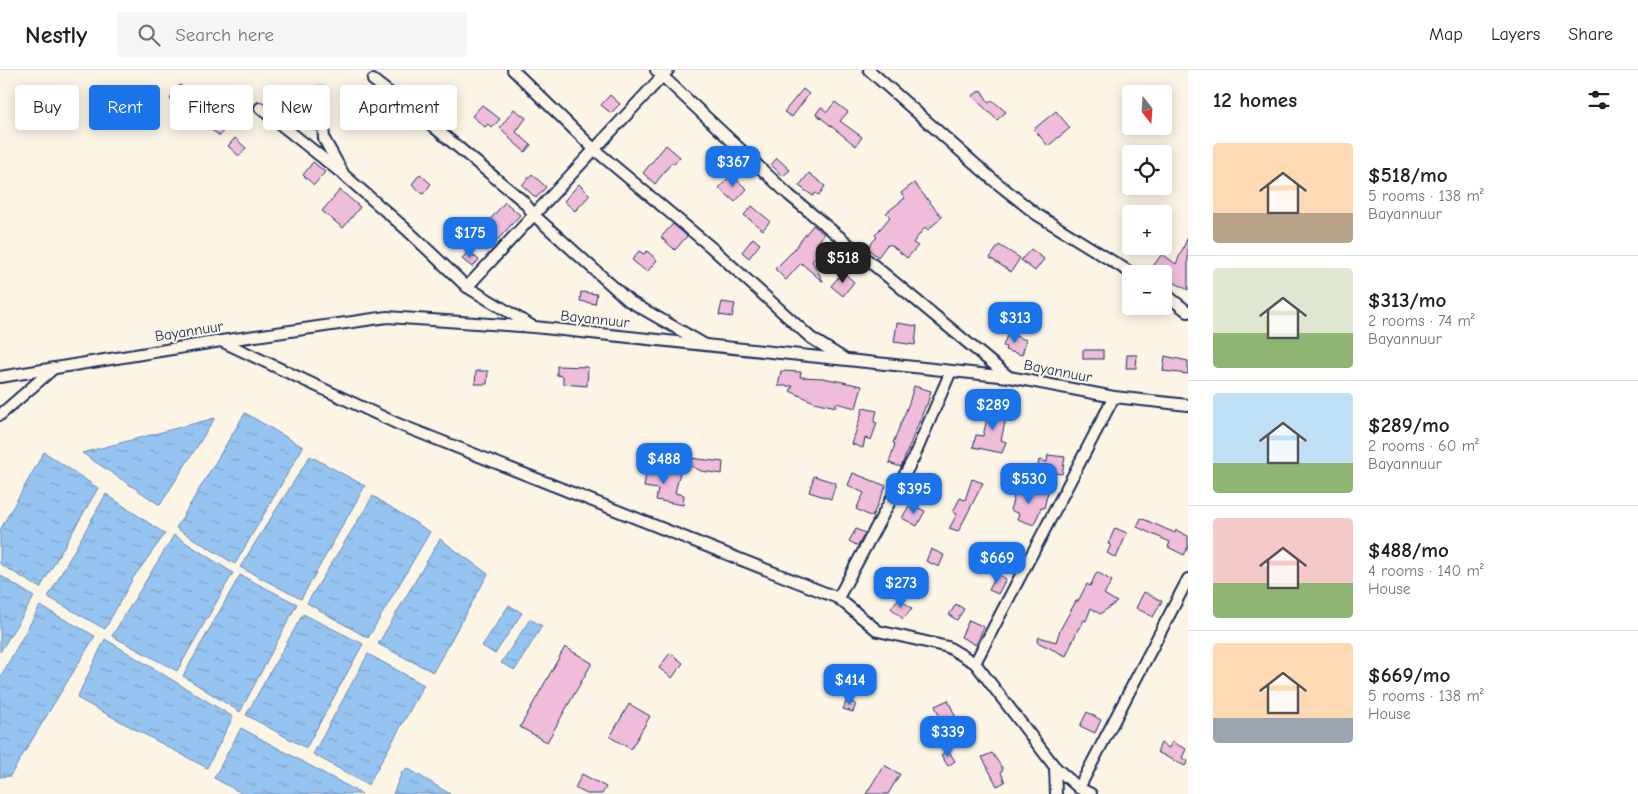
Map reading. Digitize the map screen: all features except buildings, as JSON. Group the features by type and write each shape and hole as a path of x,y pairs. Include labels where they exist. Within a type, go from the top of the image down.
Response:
{"street":[{"path":"513,70 595,150 712,248 811,338 846,360"},
{"path":"869,70 992,179 1036,214 1122,267"},
{"path":"467,288 595,150 663,72 790,195 1009,377"},
{"path":"373,80 516,195 534,216 629,301 707,346"},
{"path":"260,108 344,174 406,229 467,288 534,327"},
{"path":"323,130 324,139 344,174"},
{"path":"1172,299 1188,312"},
{"name":"Bayannuur","path":"0,377 221,341 387,317 534,327 1009,377 1114,397 1188,405"},
{"path":"221,341 398,424 838,598 878,631 948,647 976,664 1055,767 1079,788 1091,794"},
{"path":"0,416 55,368"},
{"path":"838,598 913,460 951,371"},
{"path":"976,664 1114,397"},
{"path":"1079,788 1188,579"},
{"path":"1055,767 1056,794"}],"water":[{"path":"245,413 303,447 235,564 176,528"},
{"path":"215,418 160,505 82,453"},
{"path":"44,452 98,488 40,588 0,564 0,530"},
{"path":"310,456 365,486 301,599 240,567"},
{"path":"106,494 165,534 133,578 105,629 48,597"},
{"path":"373,496 430,532 368,638 307,603"},
{"path":"174,535 233,573 177,671 112,636"},
{"path":"440,539 488,574 433,672 378,644"},
{"path":"0,575 34,597 0,652"},
{"path":"240,575 297,604 240,712 183,676"},
{"path":"509,605 522,613 495,654 482,646"},
{"path":"40,606 95,636 10,776 0,777 0,678"},
{"path":"303,614 363,644 306,748 246,715"},
{"path":"530,619 542,626 515,670 501,663"},
{"path":"105,639 233,717 207,768 77,698"},
{"path":"368,654 424,685 368,785 313,754"},
{"path":"241,728 362,794 243,794 214,778"},
{"path":"407,768 450,794 393,794 402,772"}]}
